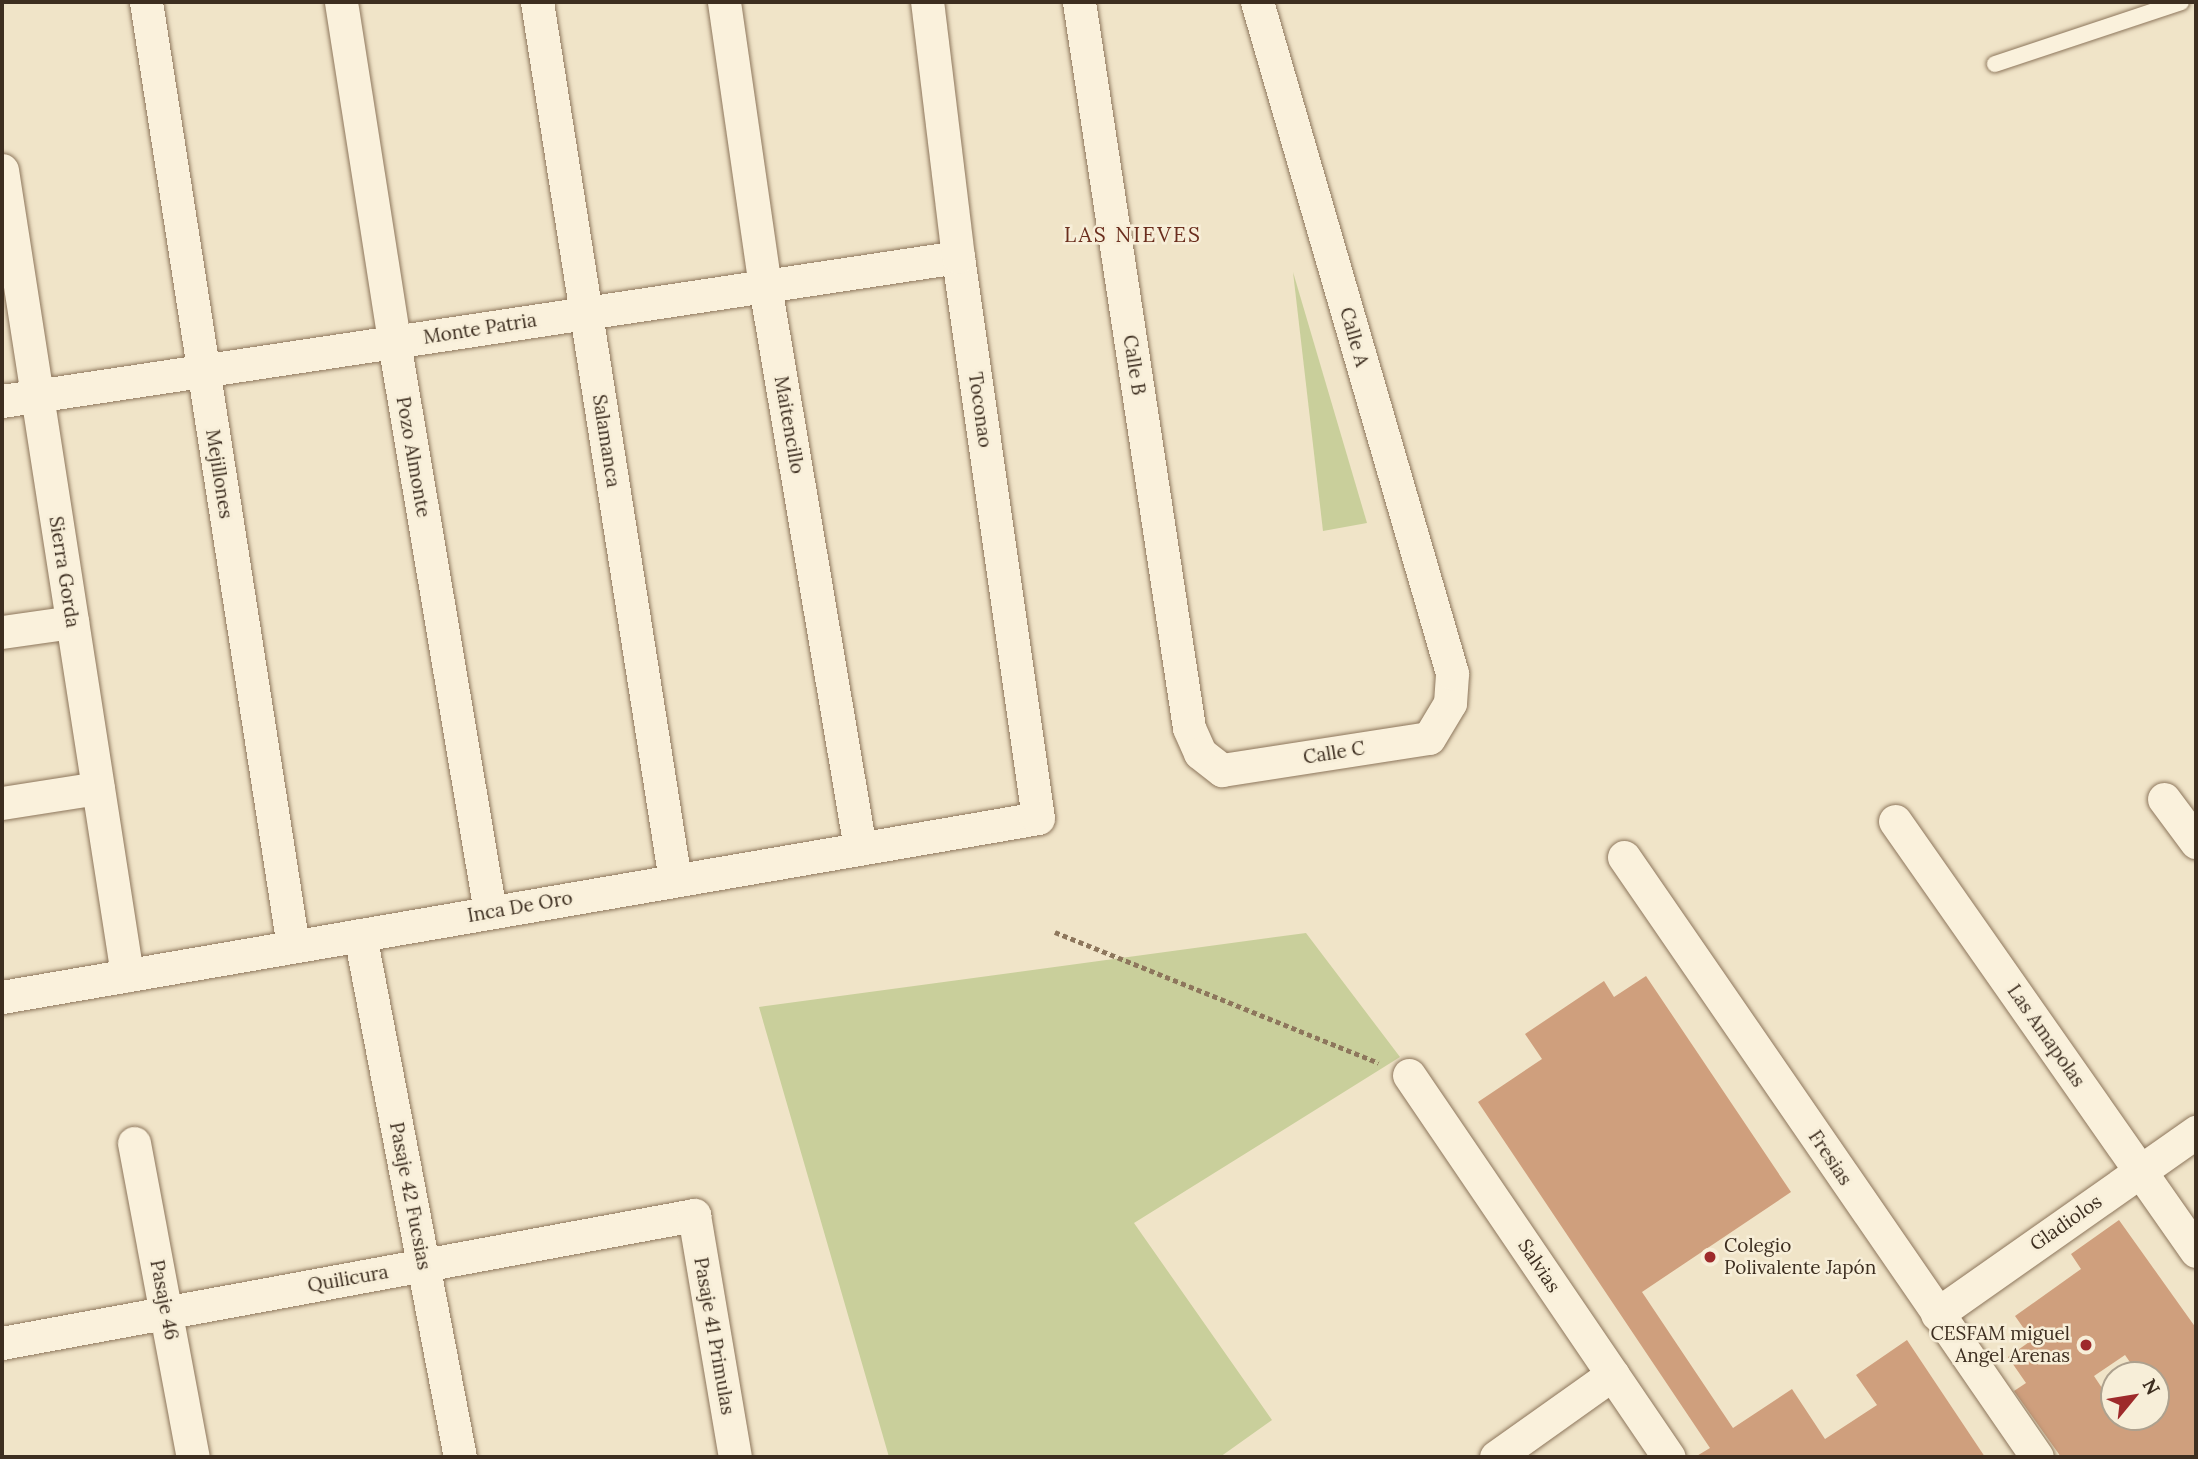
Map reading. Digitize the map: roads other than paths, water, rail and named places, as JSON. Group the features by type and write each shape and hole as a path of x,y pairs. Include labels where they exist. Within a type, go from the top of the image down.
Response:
{"street":[{"name":"Mejillones","path":"146,2 293,946"},
{"name":"Pozo Almonte","path":"341,2 394,342 490,912"},
{"name":"Salamanca","path":"537,2 675,880"},
{"name":"Maitencillo","path":"724,2 765,286 860,848"},
{"name":"Toconao","path":"927,2 958,257 1038,818"},
{"name":"Calle B","path":"1079,2 1189,728"},
{"name":"Calle A","path":"1256,2 1452,673"},
{"name":"Sierra Gorda","path":"2,170 127,975"},
{"name":"Monte Patria","path":"2,401 958,257"},
{"path":"2,632 72,622"},
{"name":"Calle C","path":"1189,728 1200,753 1222,770 1429,738 1450,703 1452,673"},
{"path":"2,803 98,788"},
{"path":"2164,799 2196,842"},
{"name":"Inca De Oro","path":"2,997 1038,818"},
{"name":"Las Amapolas","path":"1895,821 2196,1251"},
{"name":"Fresias","path":"1624,857 2037,1457"},
{"name":"Pasaje 42 Fucsias","path":"360,935 460,1457"},
{"name":"Salvias","path":"1409,1074 1669,1457"},
{"name":"Gladiolos","path":"1937,1314 2196,1132"},
{"name":"Pasaje 46","path":"134,1143 193,1457"},
{"name":"Quilicura","path":"2,1343 694,1215"},
{"name":"Pasaje 41 Primulas","path":"694,1215 735,1457"},
{"path":"1496,1457 1613,1374"}],"lane":[{"path":"1995,64 2181,2"}],"place":[{"name":"Colegio Polivalente Japón","path":"1710,1257"},
{"name":"CESFAM miguel Angel Arenas","path":"2086,1345"}],"district":[{"name":"LAS NIEVES","path":"1133,235"}]}
